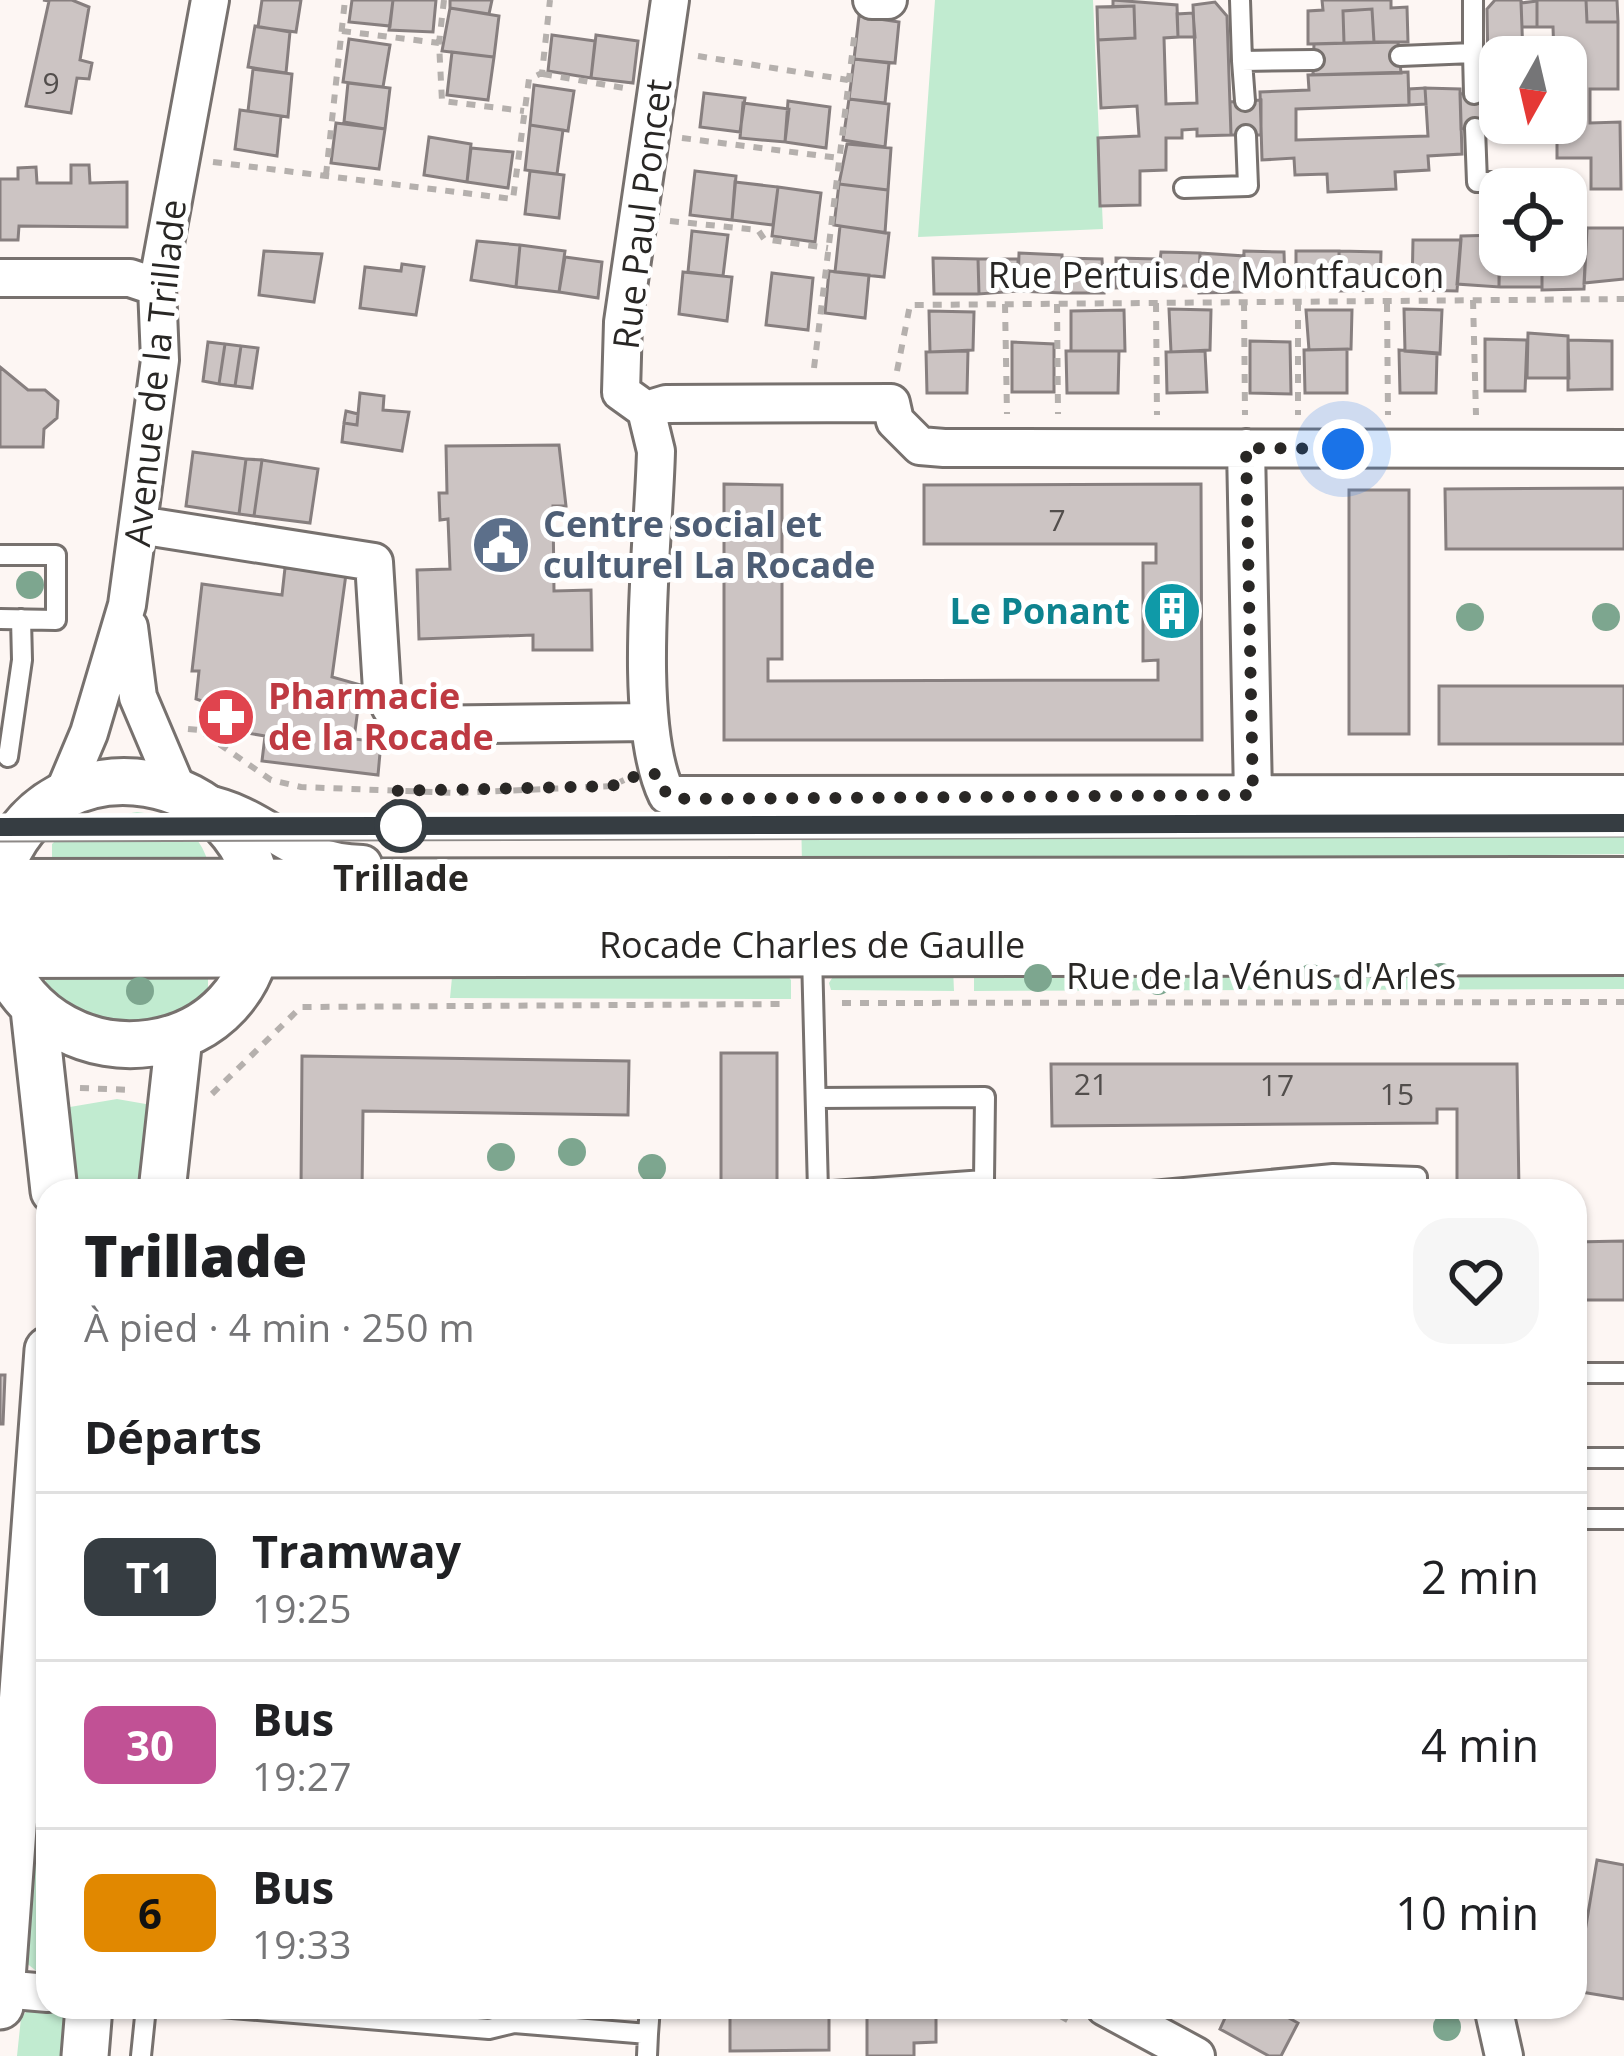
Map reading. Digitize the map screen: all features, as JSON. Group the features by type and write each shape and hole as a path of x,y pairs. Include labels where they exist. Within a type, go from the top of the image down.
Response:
{"main road":[{"name":"Rocade Charles de Gaulle","path":"0,890 1624,888"},
{"name":"Rocade Charles de Gaulle","path":"0,951 1624,944"}],"street":[{"name":"Avenue de la Trillade","path":"62,796 89,733 127,605 160,360 157,287 210,0"},
{"name":"Rue Paul Poncet","path":"657,774 648,722 656,451 646,410 621,392 623,322 670,0"},
{"path":"864,10 888,0"},
{"path":"0,278 130,278 157,287"},
{"path":"646,410 666,404 891,404 896,421 920,446 1624,449"},
{"path":"1246,448 1253,795"},
{"path":"139,525 374,562 382,690 391,708 409,725 648,722"},
{"name":"Avenue de la Trillade","path":"127,605 138,697 189,796"},
{"path":"657,774 667,795 686,799 1624,794"},
{"path":"0,872 26,827 62,796 119,780 235,809 301,854 328,864 452,866 599,887"},
{"path":"34,1010 87,1041 134,1046 179,1036 223,1007 257,948 259,888 238,840 189,796"},
{"path":"0,951 34,1010 53,1179"},
{"path":"166,1179 193,1093 179,1036"},
{"path":"0,2006 3,1931 32,1798 12,1663 36,1454"},
{"path":"1,1989 36,1992"},
{"path":"85,2056 88,2019"},
{"path":"1127,2019 1196,2056"},
{"path":"1496,2019 1504,2056"}],"lane":[{"path":"1240,0 1245,101"},
{"path":"1473,0 1474,94"},
{"path":"1400,56 1473,52"},
{"path":"1242,61 1313,60"},
{"path":"1475,128 1479,182"},
{"path":"1184,188 1248,186 1246,135"},
{"path":"0,555 56,555 56,620 0,619"},
{"path":"8,757 22,660 21,619"},
{"path":"812,945 818,1179"},
{"path":"816,1098 986,1097 984,1179"},
{"path":"1384,1179 1418,1179"},
{"path":"1587,1373 1624,1373"},
{"path":"1587,1458 1624,1458"},
{"path":"1587,1519 1624,1519"},
{"path":"141,2056 145,2019"},
{"path":"360,2019 489,2030 514,2023 648,2034"},
{"path":"489,2019 489,2030"},
{"path":"647,2056 649,2019"}],"path":[{"path":"326,175 345,0"},
{"path":"444,0 439,43 442,101 524,111"},
{"path":"542,73 550,0"},
{"path":"810,402 848,80 864,10"},
{"path":"342,31 439,43"},
{"path":"663,50 848,80"},
{"path":"180,158 513,200 529,79 542,73 658,94"},
{"path":"652,134 839,158"},
{"path":"641,218 758,230 764,239 828,248"},
{"name":"Rue Pertuis de Montfaucon","path":"891,404 910,304 1624,299"},
{"path":"1473,300 1477,449"},
{"path":"1388,301 1389,449"},
{"path":"1244,302 1246,448"},
{"path":"1298,302 1298,448"},
{"path":"1156,303 1158,448"},
{"path":"1005,304 1007,448"},
{"path":"1057,304 1059,448"},
{"path":"172,728 199,730 271,780 302,787 457,793 612,786 638,775 657,774"},
{"name":"Rue de la Vénus d'Arles","path":"193,1093 301,1006 1624,1003"},
{"path":"46,1086 193,1093"}],"green space":[{"path":"935,0 1093,0 1103,229 918,237"},
{"path":"137,812 184,827 199,843 210,867 52,865 52,844 75,823"},
{"path":"1624,812 1624,854 802,864 801,814"},
{"path":"50,965 208,966 208,990 162,1018 106,1024 72,1013 57,1000 44,986"},
{"path":"1624,965 1624,989 974,991 974,966"},
{"path":"453,967 782,969 791,980 791,999 450,998"},
{"path":"953,968 954,991 831,990 829,983 837,970"},
{"path":"117,1099 163,1107 148,1179 69,1179 64,1108"},
{"path":"36,1864 36,1971 21,1959 24,1871"},
{"path":"32,2005 36,2019 68,2019 71,2056 17,2056 21,2018"}],"building":[{"path":"43,0 72,0 89,7 80,60 92,63 89,79 77,78 71,113 26,106 49,1"},
{"path":"262,0 301,0 296,32 258,27"},
{"path":"352,0 393,0 390,26 349,22"},
{"path":"393,0 436,0 433,32 389,30"},
{"path":"450,0 492,0 489,14 450,8"},
{"path":"1113,0 1177,5 1178,37 1164,38 1166,104 1197,103 1193,5 1215,2 1227,16 1231,135 1197,136 1197,129 1182,130 1182,138 1166,138 1166,170 1140,171 1140,205 1100,206 1098,138 1139,136 1137,106 1101,108 1098,40 1135,38 1134,6 1113,7"},
{"path":"1322,0 1391,0 1391,8 1407,7 1408,42 1374,42 1372,9 1343,11 1344,43 1308,44 1308,11 1323,10"},
{"path":"1495,0 1521,0 1522,36 1487,36 1487,9"},
{"path":"1537,0 1586,0 1587,22 1618,22 1618,89 1590,89 1590,123 1620,122 1621,189 1591,189 1591,158 1557,158 1557,144 1587,144 1587,36 1553,36 1553,27 1537,27"},
{"path":"1586,0 1617,0 1618,22 1587,22"},
{"path":"1537,1 1537,27 1522,27 1521,3"},
{"path":"1134,6 1135,38 1098,40 1097,7"},
{"path":"450,8 499,16 494,57 442,51"},
{"path":"1372,9 1374,42 1344,43 1343,11"},
{"path":"1193,13 1195,37 1178,37 1177,14"},
{"path":"859,16 899,22 895,63 854,59"},
{"path":"255,26 290,32 286,73 248,67"},
{"path":"552,35 595,41 591,78 548,71"},
{"path":"596,35 638,41 633,83 591,78"},
{"path":"349,39 390,45 383,87 343,82"},
{"path":"1398,42 1401,73 1313,75 1314,44"},
{"path":"452,52 494,57 488,100 447,95"},
{"path":"854,59 889,63 885,103 849,99"},
{"path":"253,69 292,74 288,117 248,111"},
{"path":"1408,72 1409,105 1296,109 1296,140 1428,136 1425,88 1460,89 1462,154 1428,156 1429,170 1395,172 1396,189 1328,192 1327,174 1295,175 1294,158 1262,160 1260,92 1309,90 1308,75"},
{"path":"348,83 390,88 385,129 344,122"},
{"path":"534,85 574,91 568,131 530,125"},
{"path":"1425,88 1426,104 1409,105 1409,89"},
{"path":"704,93 745,98 740,132 700,127"},
{"path":"1479,93 1479,128 1461,129 1460,94"},
{"path":"849,99 889,104 885,147 843,140"},
{"path":"1261,100 1261,135 1231,135 1230,102"},
{"path":"788,101 830,107 826,148 785,142"},
{"path":"743,103 789,109 785,142 740,138"},
{"path":"240,110 281,116 277,156 235,149"},
{"path":"336,123 385,129 379,169 331,163"},
{"path":"530,125 563,130 557,174 525,170"},
{"path":"429,137 471,144 467,182 424,175"},
{"path":"847,144 891,148 888,190 839,184"},
{"path":"471,148 513,152 508,188 467,182"},
{"path":"71,165 89,165 90,183 127,182 127,227 19,226 18,240 0,240 0,179 18,179 18,168 36,167 37,183 71,183"},
{"path":"530,171 564,175 559,218 525,214"},
{"path":"695,171 736,176 732,220 690,215"},
{"path":"735,182 778,187 773,225 732,220"},
{"path":"839,184 888,190 885,233 834,225"},
{"path":"778,187 821,193 815,242 772,236"},
{"path":"840,226 889,233 884,277 835,272"},
{"path":"1587,228 1624,228 1624,279 1584,283"},
{"path":"692,231 728,235 723,276 688,272"},
{"path":"1461,236 1479,236 1479,276 1499,276 1499,287 1457,284"},
{"path":"1413,240 1461,240 1457,291 1412,290"},
{"path":"477,241 520,245 516,287 471,280"},
{"path":"520,245 565,251 559,292 516,287"},
{"path":"264,251 322,254 314,302 259,295"},
{"path":"1244,251 1284,252 1285,285 1243,284"},
{"path":"1296,251 1339,251 1339,287 1296,287"},
{"path":"1339,251 1381,252 1380,290 1340,291"},
{"path":"1161,252 1200,253 1199,286 1157,286"},
{"path":"1019,253 1062,255 1062,293 1018,291"},
{"path":"1200,253 1244,256 1242,292 1199,293"},
{"path":"565,257 602,262 598,298 559,292"},
{"path":"933,258 978,259 979,294 934,294"},
{"path":"1063,258 1102,259 1104,293 1062,293"},
{"path":"1116,258 1157,259 1157,286 1116,288"},
{"path":"978,259 1018,259 1018,291 979,294"},
{"path":"402,264 424,267 416,315 360,308 365,267 401,271"},
{"path":"829,271 869,275 865,318 825,313"},
{"path":"683,272 732,277 727,321 679,314"},
{"path":"772,273 813,278 808,330 766,325"},
{"path":"1499,276 1542,276 1542,287 1499,287"},
{"path":"1542,276 1585,276 1584,289 1542,290"},
{"path":"1169,309 1211,310 1210,350 1171,352"},
{"path":"1404,309 1442,310 1440,354 1405,351"},
{"path":"1124,310 1125,351 1071,351 1071,311"},
{"path":"1306,310 1352,310 1351,349 1309,350"},
{"path":"929,311 974,312 973,350 930,352"},
{"path":"1528,333 1568,336 1569,378 1527,378"},
{"path":"1485,339 1527,340 1525,391 1485,391"},
{"path":"1568,340 1612,341 1612,389 1568,390"},
{"path":"1250,341 1290,342 1291,394 1250,393"},
{"path":"208,342 225,344 219,384 203,381"},
{"path":"1012,342 1054,344 1054,392 1012,392"},
{"path":"225,344 241,346 235,386 219,384"},
{"path":"241,346 258,348 252,388 235,386"},
{"path":"1347,349 1347,393 1305,393 1304,350"},
{"path":"1399,350 1437,353 1436,393 1400,393"},
{"path":"968,351 967,393 927,393 926,352"},
{"path":"1066,351 1119,351 1118,393 1067,393"},
{"path":"1205,351 1207,392 1167,393 1166,352"},
{"path":"0,367 28,390 45,390 58,401 57,418 44,429 43,447 0,447"},
{"path":"360,393 384,396 383,410 409,412 402,451 342,442 344,423 357,425"},
{"path":"346,411 358,414 357,425 344,423"},
{"name":"Centre social et culturel La Rocade","path":"559,445 566,506 553,506 554,591 591,590 592,650 533,650 533,635 419,639 417,570 450,569 448,519 440,520 439,493 447,493 446,446"},
{"path":"193,452 246,459 239,514 186,506"},
{"path":"246,459 262,460 254,516 239,514"},
{"path":"262,460 318,469 310,523 254,516"},
{"name":"Le Ponant","path":"724,484 782,485 782,659 768,659 768,681 1158,680 1158,660 1143,661 1143,563 1156,563 1156,544 924,544 924,485 1201,484 1202,740 724,740"},
{"path":"1624,488 1624,549 1446,549 1445,489"},
{"path":"1349,490 1409,490 1409,734 1349,734"},
{"path":"285,568 346,574 332,677 361,685 354,739 381,742 378,775 262,761 265,736 212,727 214,705 196,699 199,671 192,671 202,584 282,595"},
{"path":"1439,686 1624,686 1624,744 1439,744"},
{"path":"721,1053 777,1053 777,1179 721,1179"},
{"path":"302,1056 629,1061 628,1115 363,1111 362,1179 301,1179"},
{"path":"1051,1064 1517,1064 1519,1179 1457,1179 1457,1109 1437,1109 1437,1123 1052,1126"},
{"path":"1624,1241 1624,1300 1587,1300 1587,1242"},
{"path":"0,1375 5,1375 3,1424 0,1424"},
{"path":"1597,1860 1624,1865 1624,1999 1587,1993 1587,1920"},
{"path":"730,2019 829,2019 829,2050 730,2051"},
{"path":"867,2019 936,2019 936,2042 914,2043 914,2056 867,2056"},
{"path":"1225,2019 1298,2023 1281,2056 1269,2056 1220,2029"}],"tram line":[{"name":"T1","path":"0,827 1624,823"},
{"path":"0,841 1624,836"}],"place":[{"name":"Centre social et culturel La Rocade","path":"501,545"},
{"name":"Le Ponant","path":"1172,611"},
{"name":"Pharmacie de la Rocade","path":"226,717"},
{"name":"Trillade","path":"401,826"}],"route":[{"path":"401,826 391,791 612,786 638,775 657,774 667,795 686,799 1253,795 1246,448 1343,449"}]}
